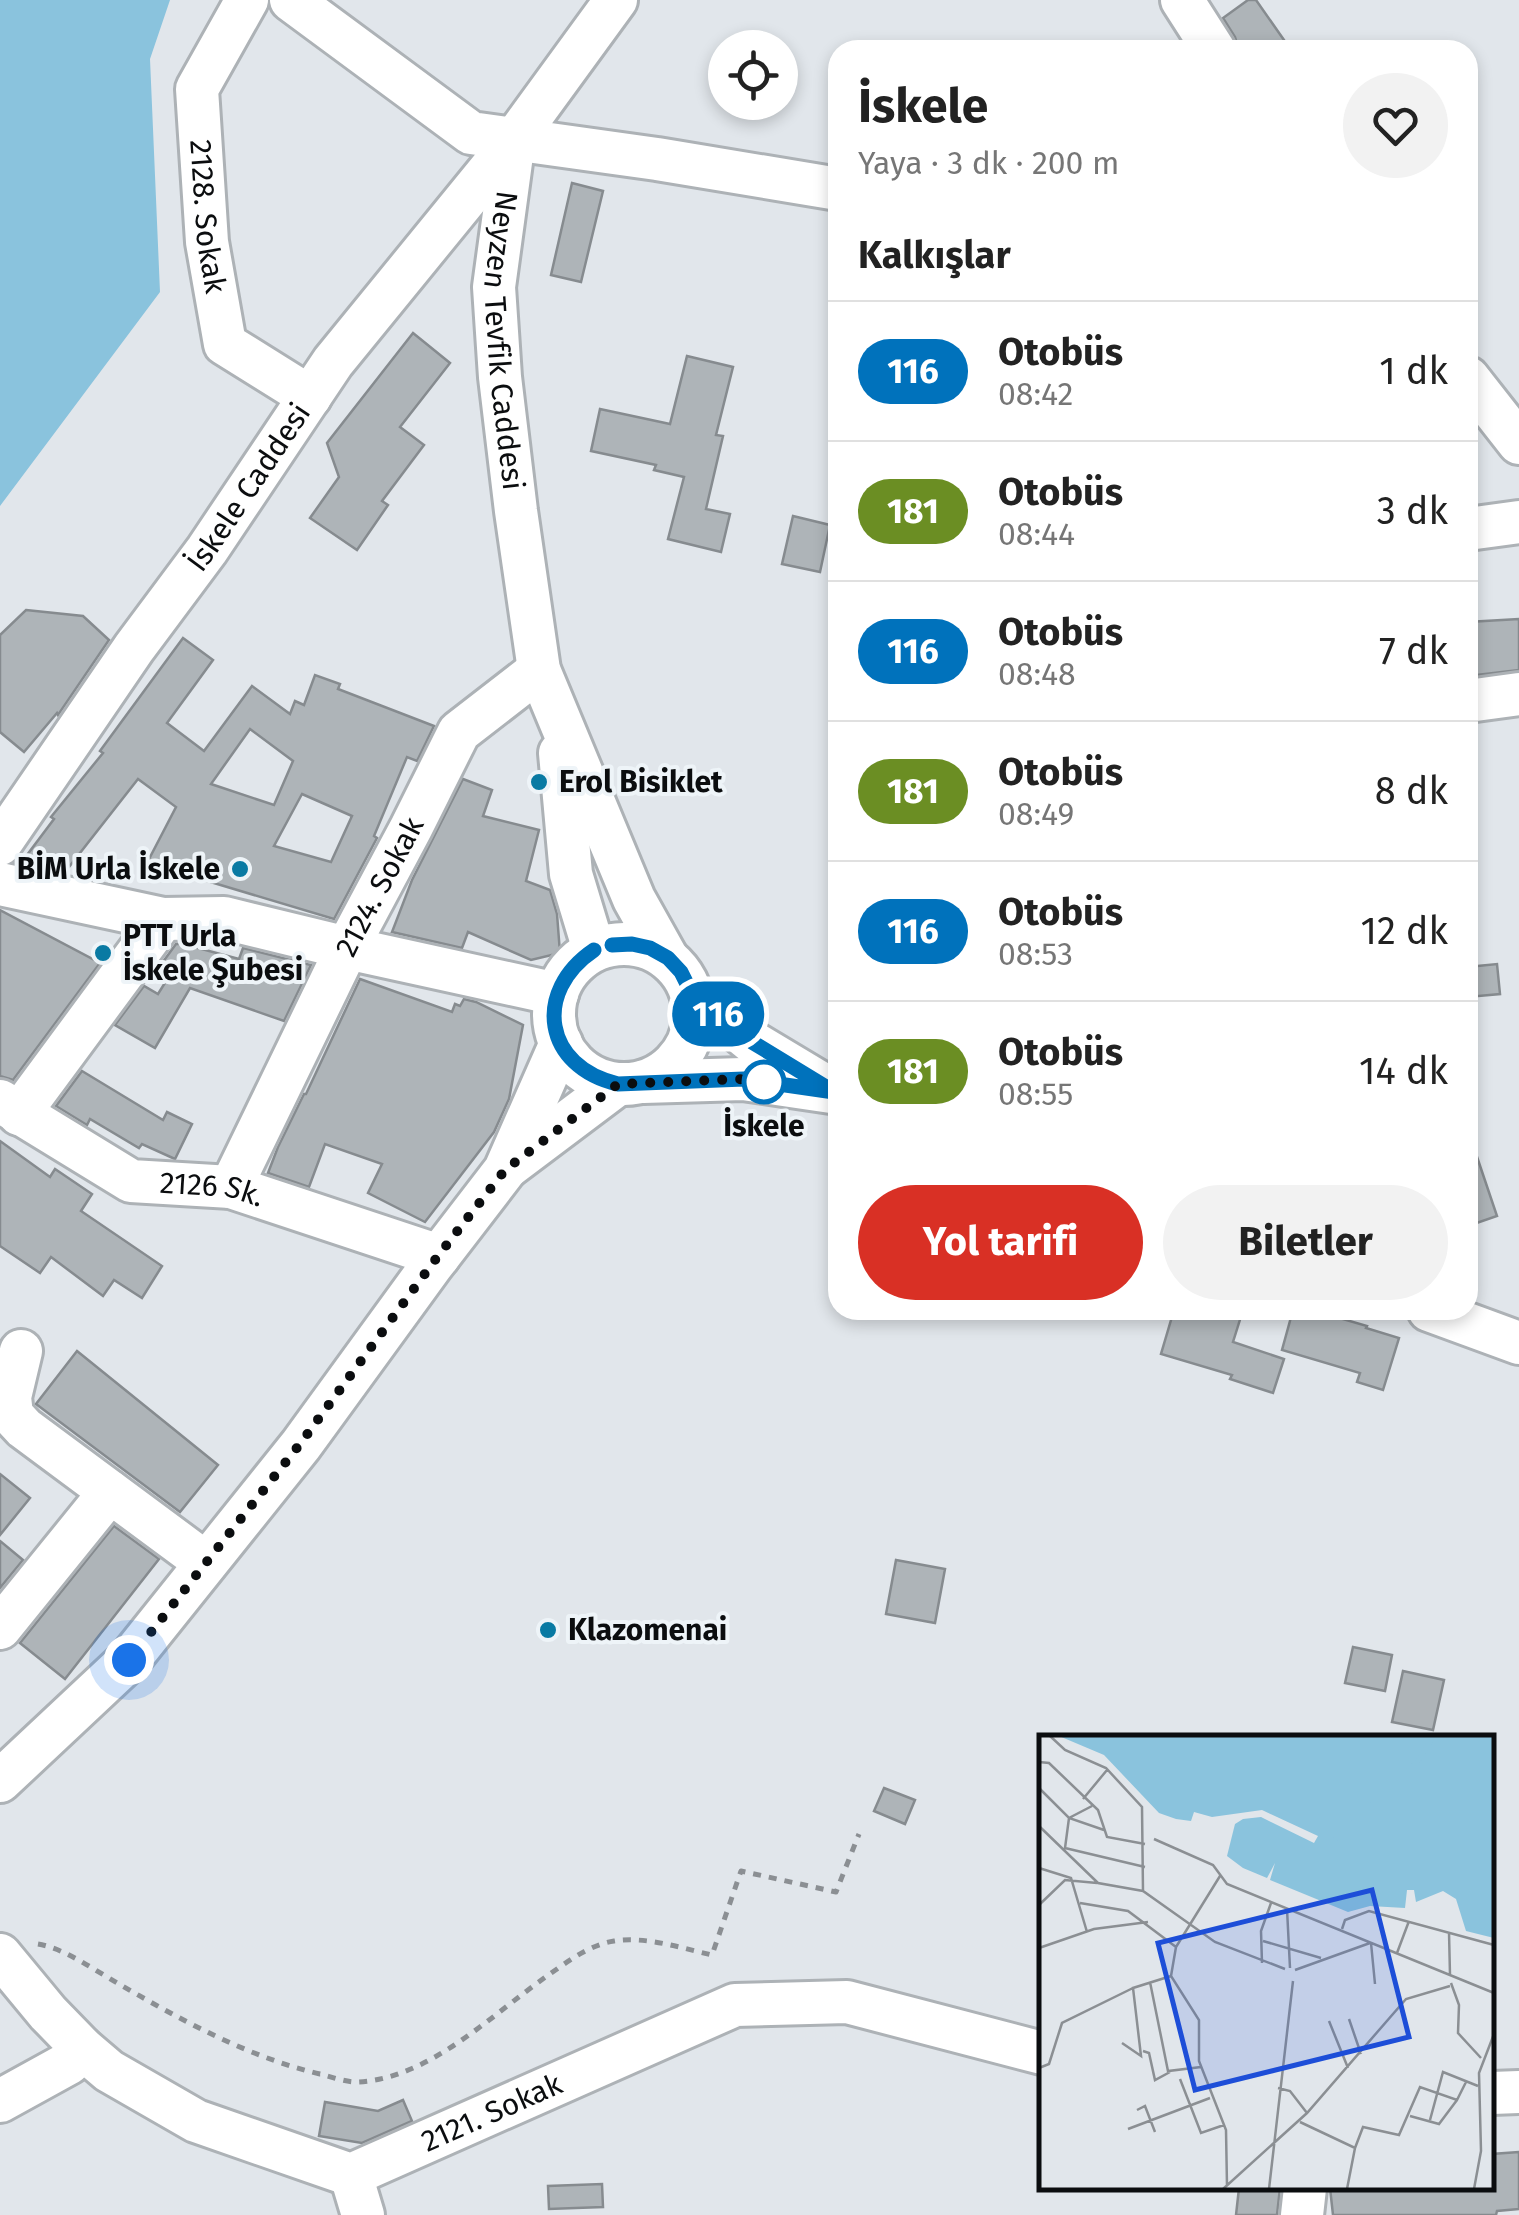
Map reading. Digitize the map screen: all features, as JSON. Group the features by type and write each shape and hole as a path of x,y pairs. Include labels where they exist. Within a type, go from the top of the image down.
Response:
{"street":[{"name":"2128. Sokak","path":"247,0 197,90 219,355 310,397"},
{"path":"291,0 471,133 828,187"},
{"name":"Neyzen Tevfik Caddesi","path":"616,0 514,140 494,287 500,376 539,670 634,899 679,975"},
{"path":"1182,0 1208,40"},
{"name":"İskele Caddesi","path":"0,844 345,348 514,140"},
{"path":"1478,391 1519,443"},
{"path":"1478,528 1519,522"},
{"name":"2124. Sokak","path":"230,1187 347,948 460,732 539,670"},
{"path":"1478,700 1519,694"},
{"name":"Neyzen Tevfik Caddesi","path":"556,713 571,874 594,950"},
{"path":"0,884 162,918 224,918 557,994"},
{"path":"9,1108 162,918"},
{"path":"828,1088 752,1042 650,948 632,944 594,950 565,976 557,994 554,1010 560,1043 570,1059 600,1080 630,1083 744,1079 828,1092"},
{"path":"505,1170 630,1083 663,1073 680,1057 690,1038 694,1015 679,975"},
{"path":"0,1782 129,1660 300,1444 505,1170 560,1043"},
{"name":"2126 Sk.","path":"9,1108 131,1182 230,1187 438,1256"},
{"path":"1456,1320 1519,1343"},
{"path":"21,1350 10,1397 12,1416 206,1563"},
{"path":"0,1628 110,1492"},
{"name":"2121. Sokak","path":"16,1949 48,2013 110,2071 196,2121 358,2195 735,2004 847,2002 1039,2052"},
{"path":"0,2101 68,2063 82,2048"},
{"path":"1494,2093 1519,2092"},
{"path":"1302,2215 1305,2190"}],"path":[{"path":"16,1949 46,1946 241,2048 296,2068 352,2082 375,2080 404,2074 439,2055 568,1962 613,1941 643,1941 712,1955 741,1871 836,1892 859,1834"}],"water":[{"path":"0,0 170,0 150,59 160,292 0,506"}],"building":[{"path":"1248,0 1256,0 1284,40 1236,40 1223,18"},
{"path":"572,183 603,191 581,282 551,275"},
{"path":"413,333 450,363 400,427 424,445 382,501 388,505 357,550 310,518 339,477 327,443"},
{"path":"687,356 733,367 716,435 723,436 706,509 730,514 721,552 668,539 684,477 654,470 656,465 591,451 600,409 670,424"},
{"path":"793,516 828,525 820,572 782,564"},
{"path":"26,610 83,616 109,640 58,715 24,752 0,732 0,635"},
{"path":"1519,619 1519,670 1478,675 1478,621"},
{"path":"183,638 213,660 167,723 204,751 252,686 290,714 295,701 304,705 315,675 340,684 338,689 434,726 417,761 407,757 374,836 377,838 334,919 147,863 176,807 138,779 65,872 21,863 54,819 51,817 103,753 100,751","holes":["250,729 293,761 274,805 211,784","302,794 352,816 331,862 274,846"]},
{"path":"463,779 492,790 483,816 539,830 526,881 550,890 557,914 560,953 531,960 468,932 462,948 392,932 412,880"},
{"path":"0,910 100,963 13,1080 0,1076"},
{"path":"176,944 239,959 243,948 311,965 284,1021 190,988 155,1048 115,1025 144,986 158,994 168,978 157,970"},
{"path":"1497,964 1500,994 1478,996 1478,966"},
{"path":"360,979 452,1012 455,1004 460,1006 464,999 476,1002 523,1025 509,1099 494,1132 425,1222 368,1193 382,1164 325,1144 309,1187 268,1173"},
{"path":"82,1071 163,1120 167,1112 192,1124 175,1159 142,1144 139,1148 90,1119 87,1125 56,1106"},
{"path":"0,1141 50,1177 55,1169 92,1194 81,1211 162,1266 142,1298 114,1280 103,1296 51,1257 40,1273 0,1246"},
{"path":"1478,1160 1497,1216 1478,1223"},
{"path":"1171,1320 1240,1320 1233,1342 1284,1359 1273,1393 1230,1379 1232,1375 1161,1354"},
{"path":"1290,1320 1346,1320 1399,1338 1383,1390 1357,1382 1360,1373 1282,1350"},
{"path":"77,1351 218,1465 180,1512 36,1404"},
{"path":"0,1474 30,1498 0,1535"},
{"path":"114,1526 159,1559 65,1679 20,1643"},
{"path":"0,1541 23,1560 0,1588"},
{"path":"896,1560 945,1569 935,1623 886,1614"},
{"path":"1353,1647 1392,1655 1385,1691 1345,1683"},
{"path":"1403,1671 1444,1680 1433,1730 1392,1722"},
{"path":"884,1788 915,1800 905,1824 874,1811"},
{"path":"403,2100 412,2121 362,2143 319,2136 325,2102 378,2111"},
{"path":"1519,2152 1519,2209 1497,2211 1496,2215 1333,2215 1330,2190 1494,2190 1494,2154"},
{"path":"602,2184 603,2207 549,2209 548,2186"},
{"path":"1239,2190 1280,2190 1277,2215 1236,2215"}],"bus line":[{"name":"116","path":"612,945 650,948 668,958 691,992 752,1042 828,1088"},
{"name":"116","path":"594,950 565,976 554,1010 560,1043 584,1071 618,1084 744,1079 828,1091"}],"place":[{"name":"Erol Bisiklet","path":"539,782"},
{"name":"BİM Urla İskele","path":"240,869"},
{"name":"PTT Urla İskele Şubesi","path":"103,953"},
{"name":"İskele","path":"764,1082"},
{"name":"Klazomenai","path":"548,1630"}],"route":[{"path":"129,1660 300,1444 505,1170 618,1084 744,1079 764,1082"}]}
